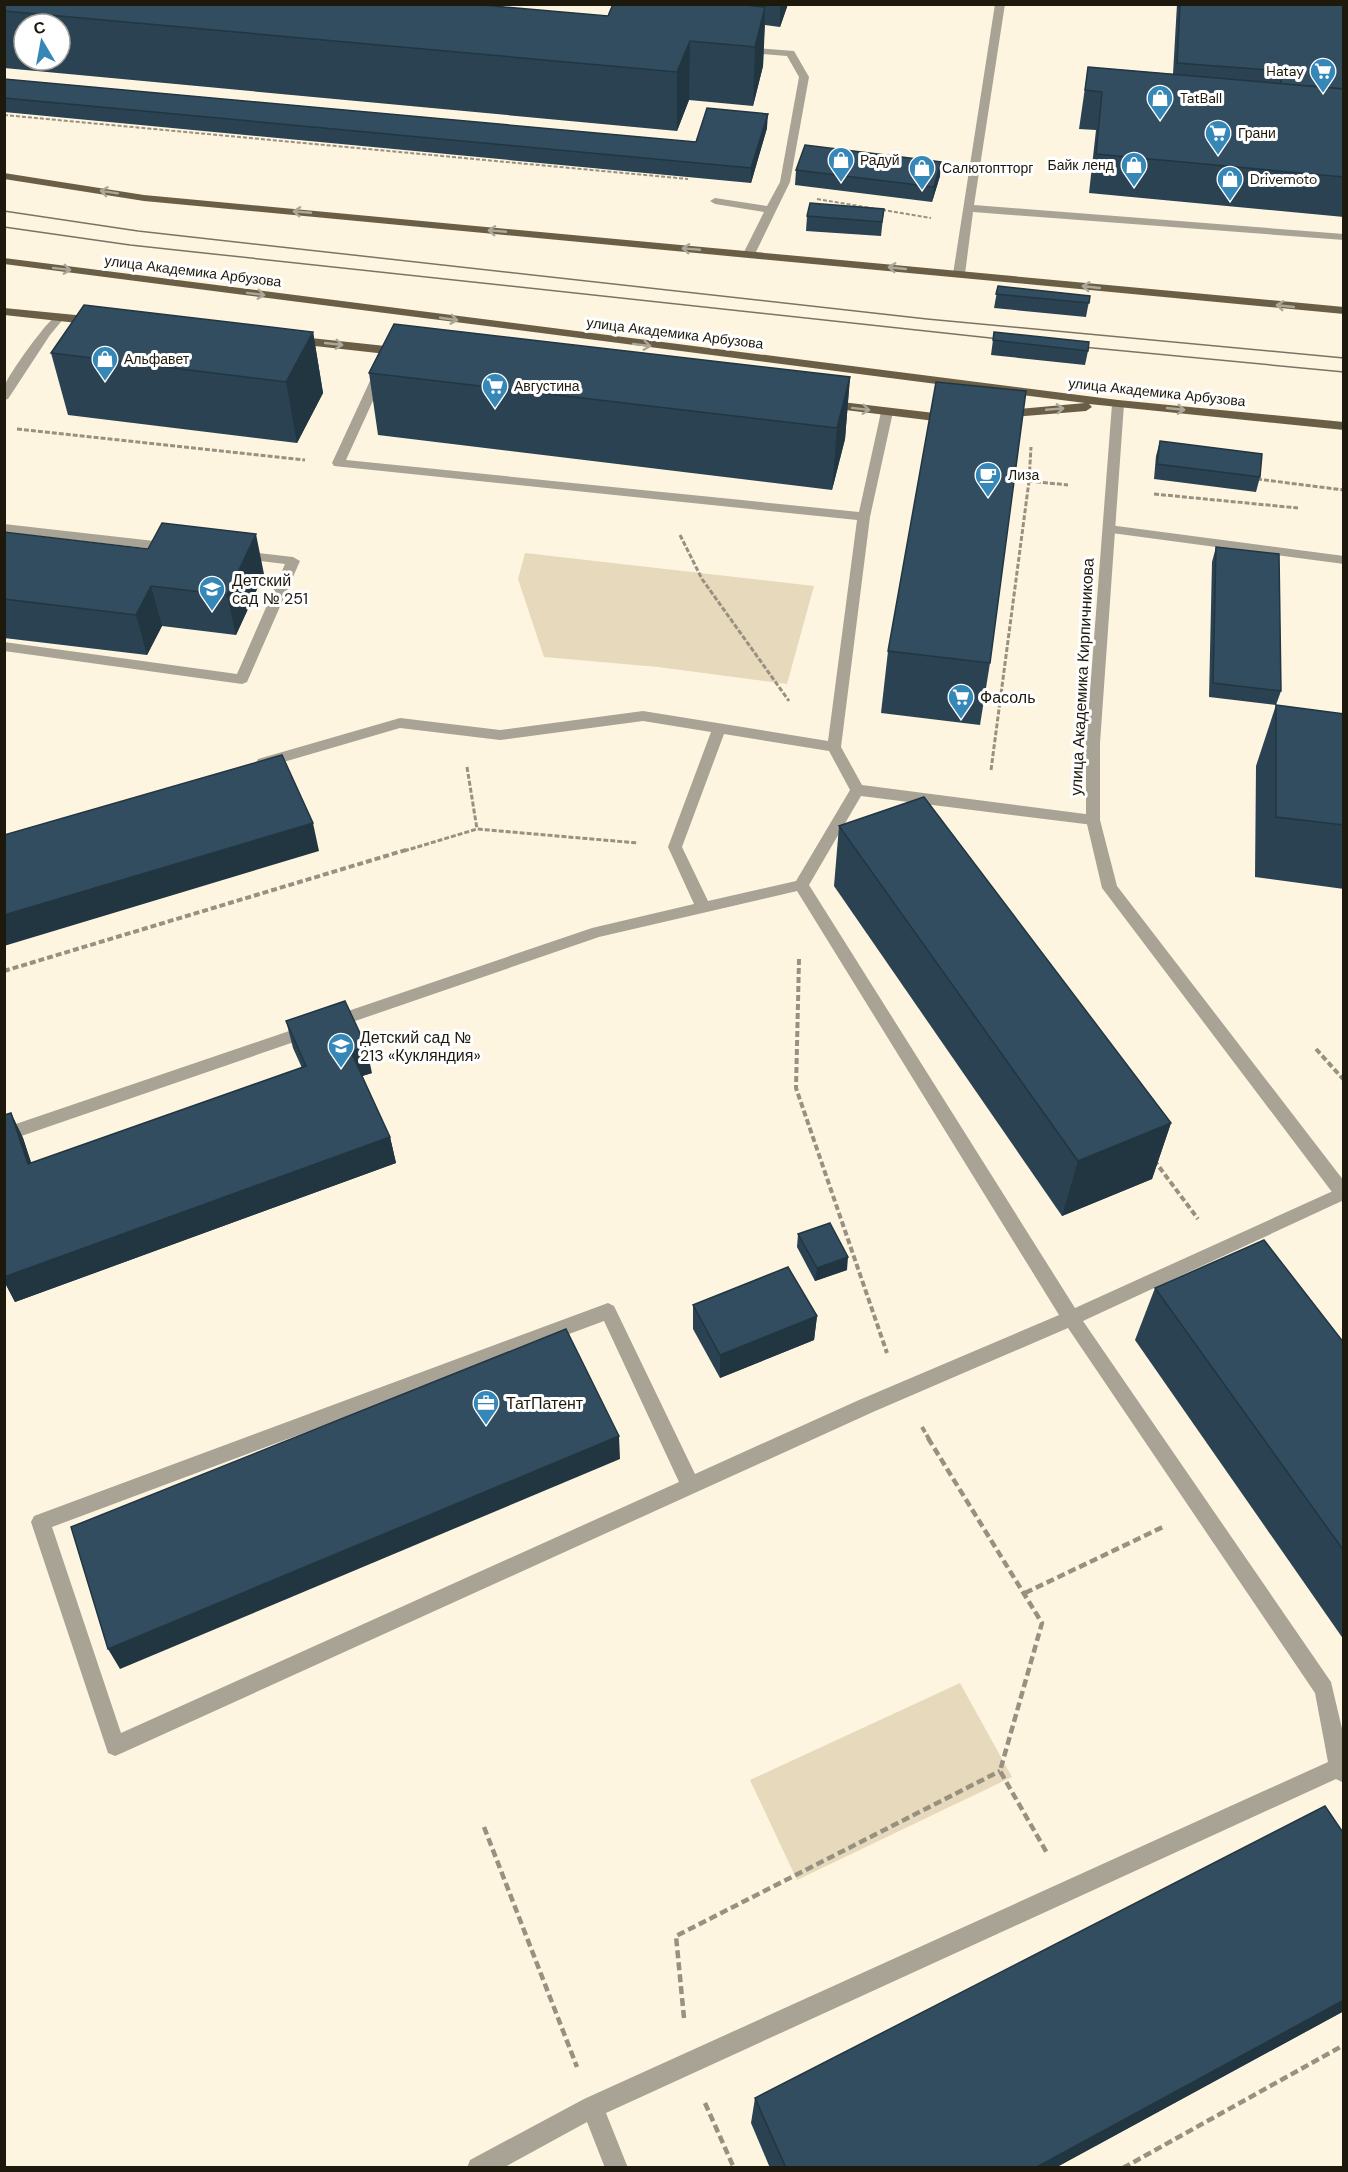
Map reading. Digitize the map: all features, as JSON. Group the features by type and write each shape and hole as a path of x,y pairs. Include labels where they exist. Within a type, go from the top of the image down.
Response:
{"main road":[{"path":"4,176 144,198 1344,311"},
{"name":"улица Академика Арбузова","path":"4,261 612,341 1118,404 1344,426"},
{"path":"4,311 107,322"},
{"path":"285,339 413,353"},
{"path":"816,403 946,419 969,417"},
{"path":"992,415 1118,404"}],"street":[{"path":"959,274 1000,4"},
{"path":"730,49 790,53 804,77 785,182 749,254"},
{"path":"715,201 771,210"},
{"path":"969,208 1344,237"},
{"path":"4,396 45,333 59,317"},
{"path":"389,350 338,464 864,517"},
{"name":"улица Академика Кирпичникова","path":"1118,404 1093,743 1093,820 1110,888 1343,1194"},
{"path":"858,790 834,747 864,517 882,426 887,412"},
{"path":"4,528 189,549"},
{"path":"1109,529 1344,560"},
{"path":"4,646 242,679 293,561 224,553"},
{"path":"253,766 400,723 500,735 643,716 834,747"},
{"path":"704,907 675,847 720,727"},
{"path":"858,790 1093,820"},
{"path":"4,1135 597,932 801,885 858,790"},
{"path":"478,2168 592,2107 1341,1770 1324,1689 1071,1318 801,885"},
{"path":"690,1485 608,1311 41,1522 115,1746 690,1485 1071,1318 1343,1194"},
{"path":"592,2107 617,2168"}],"path":[{"path":"4,115 690,179"},
{"path":"780,192 968,224"},
{"path":"16,429 338,464"},
{"path":"1257,479 1344,490"},
{"path":"1029,481 1068,485"},
{"path":"1154,494 1298,508"},
{"path":"661,496 702,579 780,691 834,747"},
{"path":"460,731 477,829"},
{"path":"4,971 477,829 675,847"},
{"path":"1316,1049 1344,1080"},
{"path":"1025,1593 1202,1509"},
{"path":"734,2168 688,2064 676,1936 1000,1772"},
{"path":"484,1827 592,2107"},
{"path":"1123,2168 1344,2046"}],"shaded area":[{"path":"525,553 814,586 787,684 658,667 544,657 518,579"},
{"path":"960,1683 1012,1777 797,1880 750,1780"}],"building":[{"path":"4,4 471,4 608,16 613,4 735,4 765,7 755,47 690,41 677,72 72,17 72,12 4,11"},
{"path":"1180,4 1344,4 1344,89 1281,84 1281,71 1177,63"},
{"path":"1088,67 1344,89 1344,177 1096,154 1102,92 1085,90"},
{"path":"4,79 696,142 707,108 768,114 751,168 4,98"},
{"path":"805,145 941,162 934,187 796,170"},
{"path":"810,203 884,209 882,222 807,216"},
{"path":"998,286 1090,296 1089,303 996,294"},
{"path":"84,305 313,332 286,382 51,353"},
{"path":"394,324 850,377 837,428 369,373"},
{"path":"994,332 1089,342 1088,351 993,340"},
{"path":"936,382 1026,391 990,663 888,651"},
{"path":"1160,441 1262,454 1260,477 1157,464"},
{"path":"162,523 256,534 227,595 151,586 136,615 4,599 4,532 148,549"},
{"path":"1216,547 1279,554 1281,691 1213,683"},
{"path":"1276,705 1344,714 1344,825 1276,817"},
{"path":"282,755 313,823 4,915 4,835"},
{"path":"924,797 1171,1123 1078,1161 839,826"},
{"path":"345,1001 366,1046 351,1052 390,1137 4,1277 4,1115 11,1113 28,1164 306,1066 286,1021"},
{"path":"830,1223 848,1257 817,1268 798,1234"},
{"path":"1264,1240 1344,1343 1344,1551 1155,1288"},
{"path":"788,1267 817,1316 720,1355 693,1305"},
{"path":"566,1329 619,1436 108,1649 71,1527"},
{"path":"1325,1806 1344,1834 1344,2000 1035,2168 786,2168 755,2098"}],"tram line":[{"path":"4,211 138,231 927,319 1344,358"},
{"path":"4,227 130,245 1009,340"},
{"path":"1072,346 1344,372"}],"place":[{"name":"Hatay","path":"1323,94"},
{"name":"TatBall","path":"1160,121"},
{"name":"Грани","path":"1218,156"},
{"name":"Радуй","path":"841,183"},
{"name":"Байк ленд","path":"1134,188"},
{"name":"Салютоптторг","path":"922,191"},
{"name":"Drivemoto","path":"1230,202"},
{"name":"Альфавет","path":"105,382"},
{"name":"Августина","path":"495,409"},
{"name":"Лиза","path":"988,498"},
{"name":"Детский сад № 251","path":"212,612"},
{"name":"Фасоль","path":"961,720"},
{"name":"Детский сад № 213 «Кукляндия»","path":"341,1069"},
{"name":"ТатПатент","path":"486,1426"}]}
